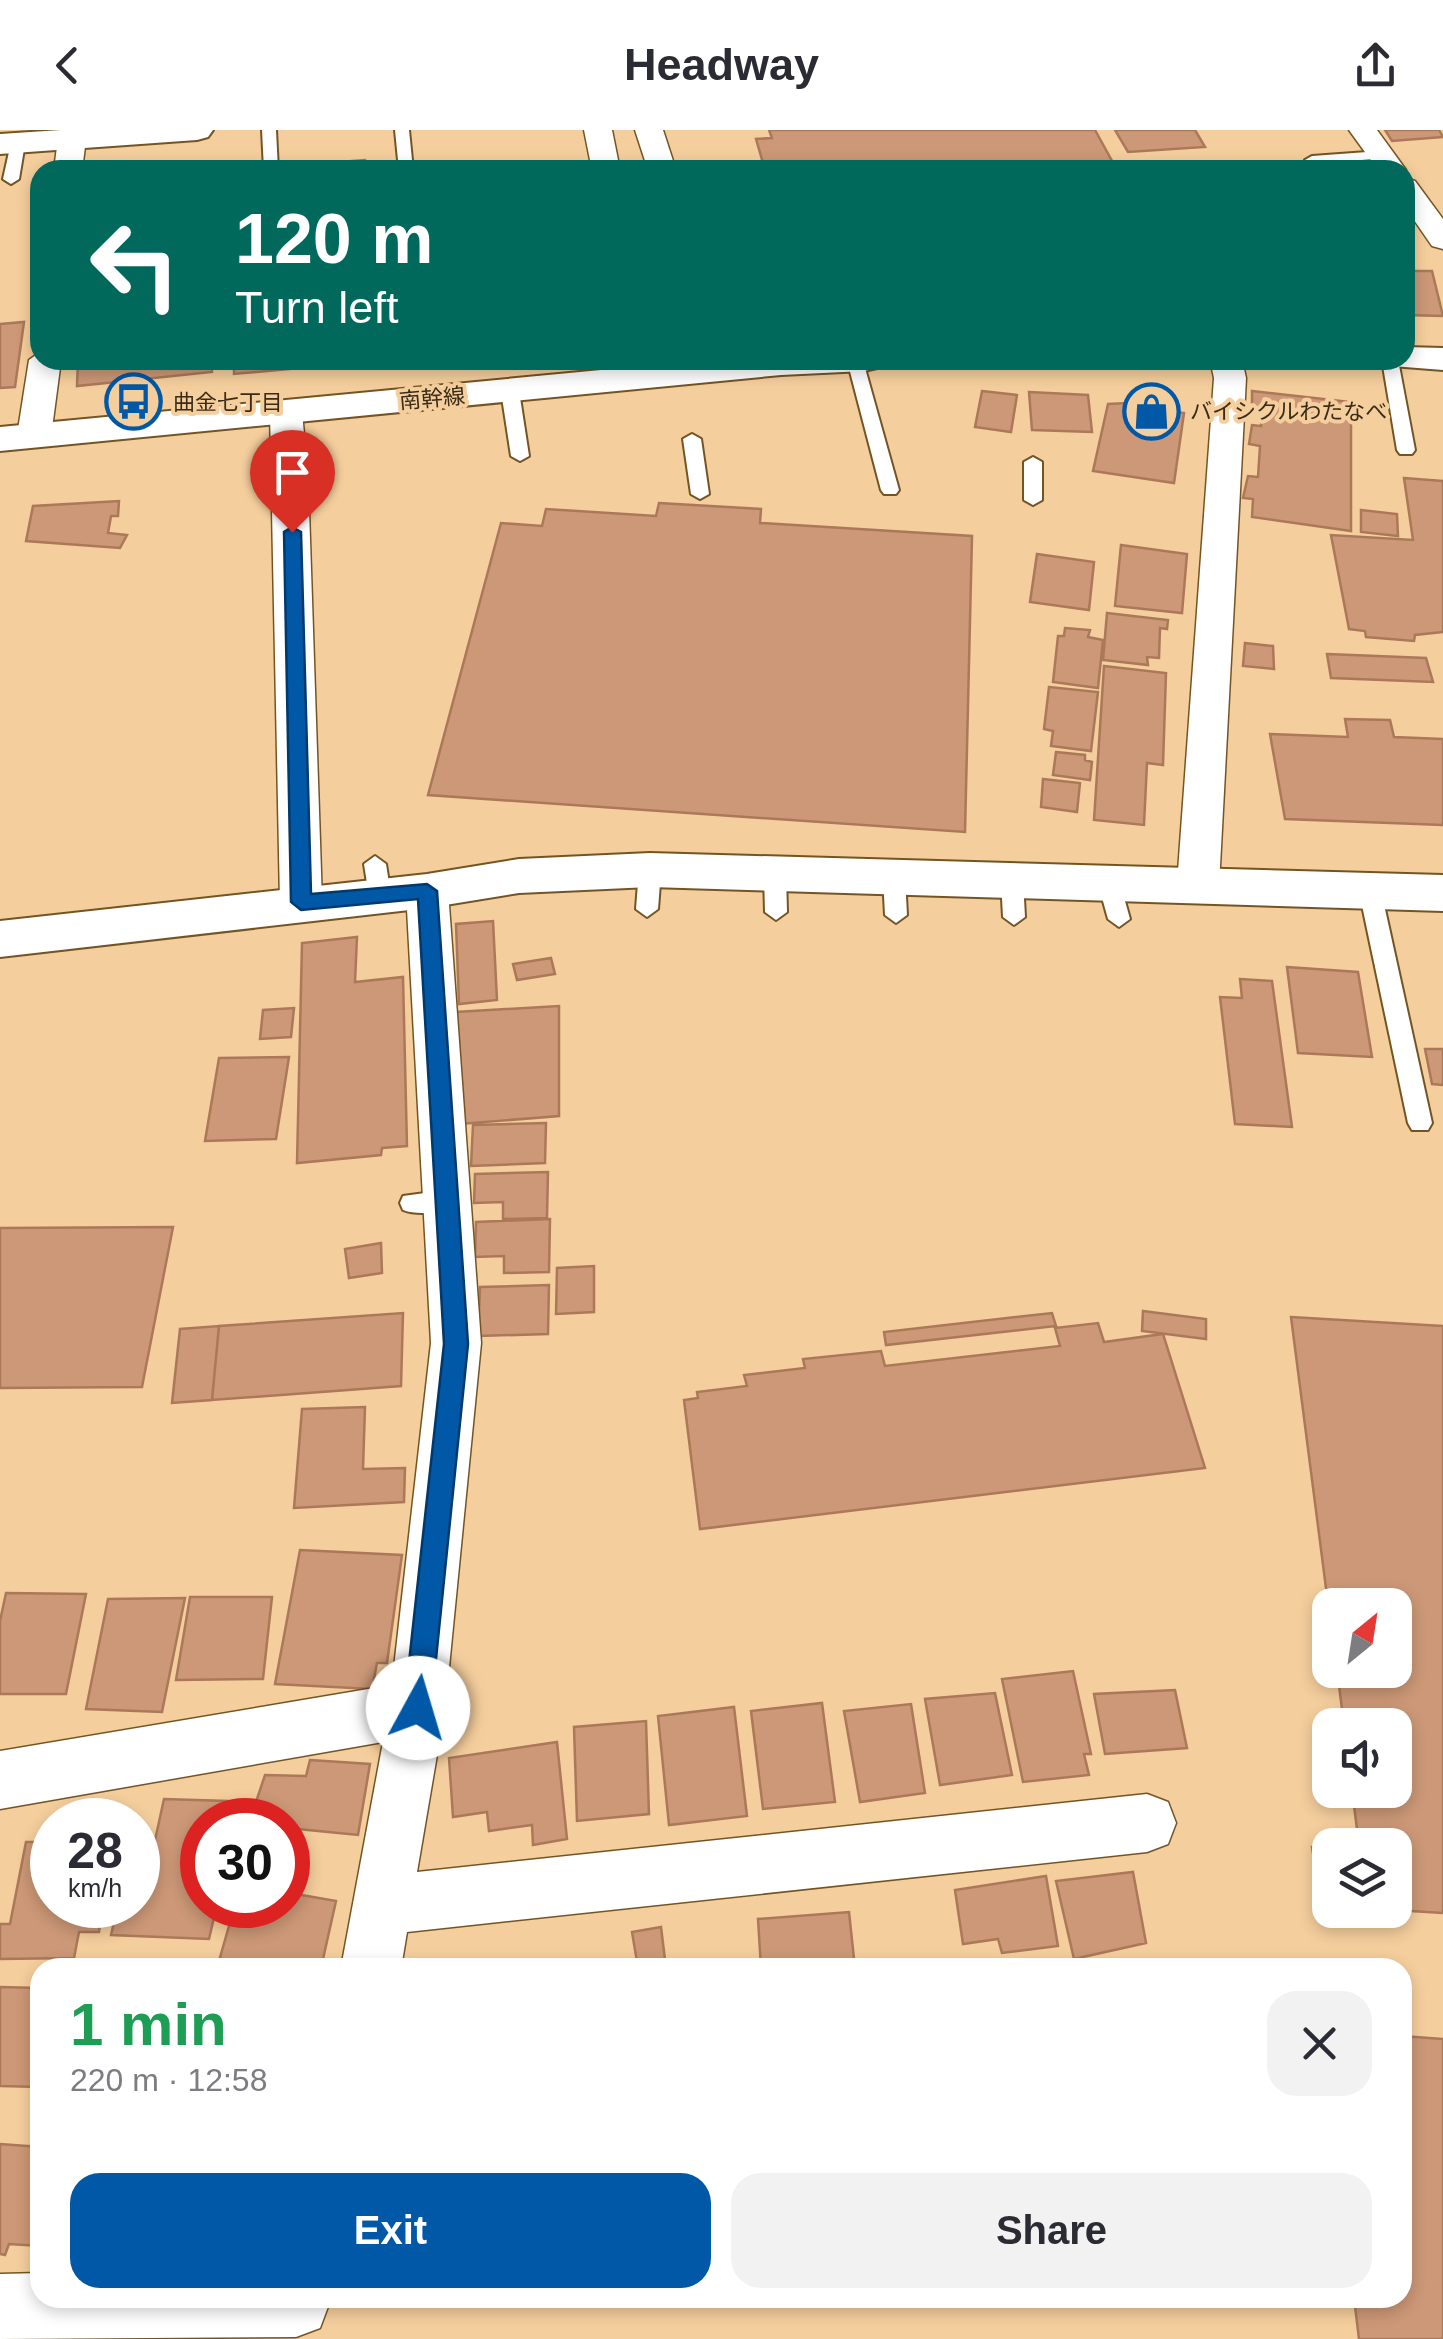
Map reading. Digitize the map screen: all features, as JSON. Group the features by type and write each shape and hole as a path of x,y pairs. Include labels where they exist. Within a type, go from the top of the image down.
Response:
{"street":[{"path":"9,143 70,154 197,130"},
{"path":"598,130 604,160"},
{"path":"649,130 659,160"},
{"path":"1363,130 1387,160"},
{"path":"1415,192 1434,212 1443,240"},
{"path":"1415,358 1443,359"},
{"path":"17,438 41,370"},
{"name":"南幹線","path":"17,438 510,391 640,370"},
{"path":"1198,885 1228,370"},
{"path":"286,412 301,902"},
{"path":"25,944 161,931 394,883 519,876 648,889 1114,901 1198,885 1443,893"},
{"path":"373,1958 418,1708 456,1344 429,1202 394,883"},
{"path":"1,1786 418,1708"},
{"path":"385,1905 1147,1822"},
{"path":"0,2307 30,2308"},
{"path":"49,2308 294,2313"}],"lane":[{"path":"269,130 270,160"},
{"path":"402,130 405,160"},
{"path":"9,143 11,179"},
{"path":"858,370 890,490"},
{"path":"1392,370 1406,450"},
{"path":"510,391 520,456"},
{"path":"692,439 700,494"},
{"path":"1033,500 1034,462"},
{"path":"1370,891 1420,1124"}],"building":[{"path":"769,130 1095,130 1112,160 762,160 756,139 772,138"},
{"path":"1115,130 1195,130 1205,147 1128,152"},
{"path":"1385,130 1439,130 1443,137 1392,141"},
{"path":"1415,271 1432,271 1443,316 1415,315"},
{"path":"24,322 15,387 0,388 0,324"},
{"path":"78,370 212,370 212,372 77,386"},
{"path":"234,370 278,370 234,374"},
{"path":"982,391 1017,395 1011,432 975,427"},
{"path":"1252,391 1351,402 1351,531 1252,517 1253,499 1243,498 1248,476 1258,477 1260,446 1249,444 1252,425 1261,426 1262,412 1252,411"},
{"path":"1029,392 1088,395 1092,432 1032,430"},
{"path":"1149,402 1148,408 1184,413 1174,483 1093,471 1108,404"},
{"path":"1404,478 1443,481 1443,632 1415,635 1414,641 1366,637 1365,631 1349,629 1331,535 1413,540"},
{"path":"119,501 118,516 111,516 108,533 127,535 120,548 26,541 33,506"},
{"path":"659,503 761,509 760,523 972,536 965,832 428,795 501,523 542,526 546,509 656,516"},
{"path":"1361,510 1397,514 1398,536 1361,532"},
{"path":"1121,545 1187,554 1182,613 1115,606"},
{"path":"1037,554 1094,562 1089,610 1030,602"},
{"path":"1107,613 1168,620 1167,629 1160,628 1159,658 1147,657 1148,665 1103,660"},
{"path":"1065,628 1090,630 1088,637 1103,640 1098,688 1053,682 1058,636 1064,636"},
{"path":"1245,643 1273,646 1274,669 1243,666"},
{"path":"1327,654 1426,658 1433,682 1331,678"},
{"path":"1104,666 1166,673 1163,765 1147,763 1144,825 1094,820"},
{"path":"1049,687 1098,692 1091,751 1051,746 1053,731 1044,729"},
{"path":"1345,719 1390,720 1394,737 1443,739 1443,825 1285,819 1270,734 1348,737"},
{"path":"1056,752 1085,755 1085,760 1092,762 1090,780 1053,775"},
{"path":"1043,779 1080,783 1077,812 1041,807"},
{"path":"493,921 497,1000 459,1004 456,924"},
{"path":"357,937 355,982 403,977 407,1146 382,1148 381,1155 297,1163 302,943"},
{"path":"551,958 555,974 517,980 513,964"},
{"path":"1287,967 1358,972 1372,1057 1298,1053"},
{"path":"1240,979 1272,981 1292,1127 1235,1124 1220,997 1242,998"},
{"path":"559,1006 559,1116 460,1124 456,1012"},
{"path":"294,1008 291,1037 260,1039 263,1010"},
{"path":"1425,1049 1443,1049 1443,1085 1432,1084"},
{"path":"289,1057 276,1139 205,1141 219,1058"},
{"path":"546,1123 545,1163 471,1166 473,1125"},
{"path":"548,1172 547,1218 503,1219 503,1202 474,1203 475,1174"},
{"path":"550,1219 549,1272 504,1273 504,1256 475,1257 476,1222"},
{"path":"173,1227 142,1387 0,1388 0,1228"},
{"path":"381,1243 382,1273 349,1278 345,1249"},
{"path":"594,1266 594,1312 556,1314 557,1268"},
{"path":"549,1285 548,1334 478,1336 480,1287"},
{"path":"1143,1311 1206,1319 1206,1339 1142,1331"},
{"path":"403,1313 401,1386 212,1400 219,1326"},
{"path":"1052,1313 1056,1326 886,1345 884,1332"},
{"path":"1291,1317 1443,1326 1443,1913 1412,1911 1412,1828 1357,1828 1354,1808 1412,1808 1412,1708 1342,1708 1339,1688 1412,1688 1412,1588 1326,1588"},
{"path":"1098,1323 1104,1342 1163,1334 1205,1468 700,1529 684,1400 698,1398 697,1392 747,1386 744,1375 805,1368 803,1359 881,1351 885,1366 1060,1346 1055,1328"},
{"path":"219,1326 212,1400 172,1403 180,1329"},
{"path":"365,1407 363,1469 405,1468 404,1502 294,1508 302,1409"},
{"path":"300,1550 402,1555 387,1663 377,1663 372,1689 275,1684"},
{"path":"6,1593 86,1594 66,1694 0,1694 0,1621"},
{"path":"190,1597 272,1597 263,1679 176,1680"},
{"path":"185,1598 162,1712 86,1709 108,1599"},
{"path":"1073,1671 1091,1754 1084,1754 1089,1775 1023,1782 1002,1679"},
{"path":"1175,1690 1187,1748 1105,1754 1094,1694"},
{"path":"995,1693 1012,1775 940,1785 925,1699"},
{"path":"822,1703 835,1802 763,1809 751,1711"},
{"path":"911,1704 925,1793 860,1802 844,1711"},
{"path":"734,1707 747,1816 669,1825 658,1716"},
{"path":"646,1721 649,1814 577,1821 574,1727"},
{"path":"557,1742 567,1839 533,1845 532,1825 489,1831 487,1812 453,1817 449,1758"},
{"path":"310,1760 370,1764 358,1835 310,1830 310,1798 257,1798 265,1775 306,1776"},
{"path":"164,1799 180,1800 180,1928 212,1928 209,1939 111,1935 113,1928 160,1928 160,1817"},
{"path":"26,1842 30,1842 30,1928 100,1928 99,1932 79,1932 74,1958 0,1959 0,1924 10,1924"},
{"path":"1133,1872 1146,1943 1074,1958 1056,1881"},
{"path":"1046,1876 1058,1946 1002,1953 998,1939 963,1944 955,1890"},
{"path":"310,1896 336,1901 323,1958 220,1958 228,1928 310,1928"},
{"path":"849,1912 854,1958 760,1958 758,1919"},
{"path":"661,1927 665,1958 636,1958 632,1932"},
{"path":"0,1987 30,1988 30,2087 0,2086"},
{"path":"1412,2037 1443,2039 1443,2339 1359,2339 1355,2308 1412,2308"},
{"path":"0,2144 30,2146 30,2245 9,2244 5,2255 0,2254"}],"place":[{"name":"曲金七丁目","path":"134,402"},
{"name":"バイシクルわたなべ","path":"1151,411"}],"route":[{"path":"292,532 301,902 427,891 456,1344 418,1708"}]}
